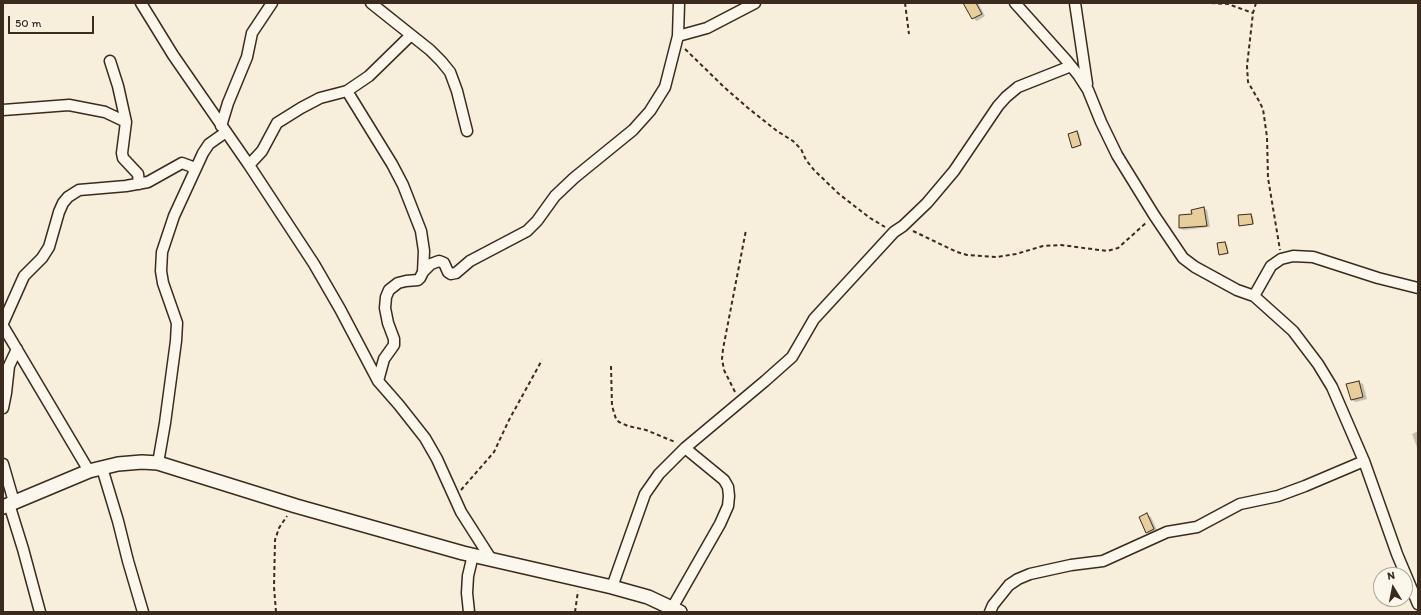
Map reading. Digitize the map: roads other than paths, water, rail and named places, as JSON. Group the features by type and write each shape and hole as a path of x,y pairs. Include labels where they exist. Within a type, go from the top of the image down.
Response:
{"street":[{"path":"140,3 173,55 249,165 314,264 340,309 378,381 425,438 437,459 461,512 491,559"},
{"path":"158,463 165,423 177,323 163,283 162,252 174,216 203,153 209,144 224,129 228,103 247,57 252,33 272,3"},
{"path":"371,3 441,61 450,72 457,91 467,131"},
{"path":"378,381 384,359 394,344 394,339 388,323 385,308 386,296 389,290 398,283 418,280 431,264 439,261 444,263 450,274 456,273 470,261 527,231 537,221 555,196 574,178 633,130 650,111 665,87 678,38 680,3"},
{"path":"678,38 706,28 755,3"},
{"path":"1015,3 1071,66 1088,90 1117,155 1154,215 1183,258 1195,267 1237,290 1254,296 1293,331 1318,364 1332,387 1364,461 1397,554 1418,604"},
{"path":"1075,3 1088,90"},
{"path":"249,165 262,151 277,123 320,98 347,91 369,76 411,35"},
{"path":"110,61 120,92 126,122 122,153 124,158 138,174 139,184"},
{"path":"612,587 645,494 659,474 685,448 792,357 814,319 894,232 903,226 927,203 954,171 998,106 1006,97 1018,87 1071,66"},
{"path":"347,91 392,164 410,200 421,231 424,251 423,272"},
{"path":"3,110 69,105 105,112 126,122"},
{"path":"89,471 3,324 24,276 42,258 49,247 59,212 63,203 68,197 79,190 139,184 158,177 182,163 195,170"},
{"path":"1254,296 1271,266 1281,259 1293,256 1313,257 1378,278 1418,288"},
{"path":"3,408 6,393 8,366 17,349"},
{"path":"9,504 89,471 118,464 142,462 158,463 296,506 473,555 612,587 648,597 676,610 720,524 728,506 729,496 728,487 724,480 685,448"},
{"path":"990,612 993,605 1009,585 1030,574 1102,560 1118,555 1167,532 1197,526 1240,504 1278,496 1364,461"},
{"path":"3,464 9,504 40,612"},
{"path":"102,468 143,612"},
{"path":"469,612 467,593 473,555"}]}
